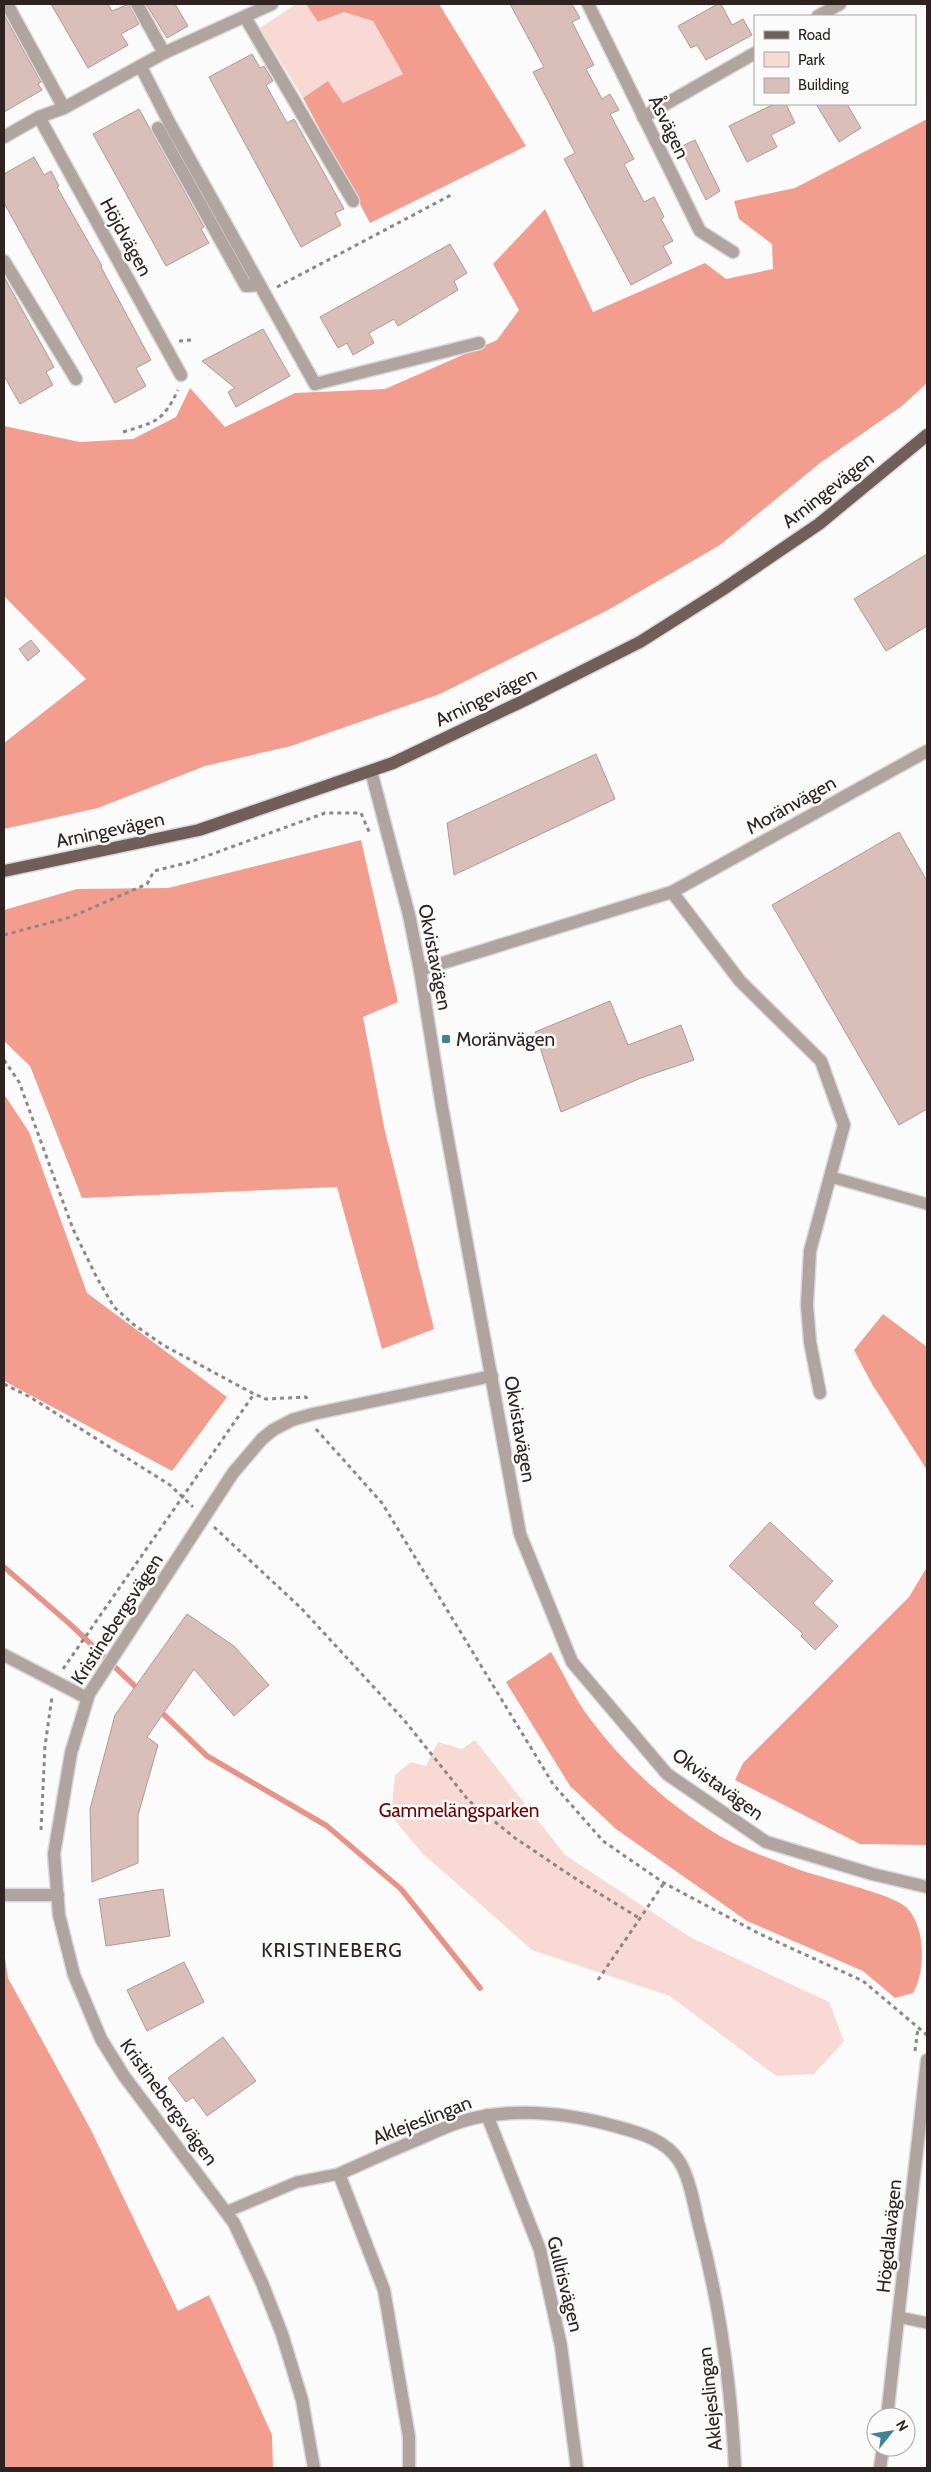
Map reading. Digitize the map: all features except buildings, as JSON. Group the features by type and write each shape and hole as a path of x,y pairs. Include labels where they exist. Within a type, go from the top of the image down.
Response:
{"main road":[{"name":"Arningevägen","path":"4,871 199,830 393,763 515,706 640,642 819,524 927,435"}],"street":[{"path":"7,4 64,108"},
{"path":"137,4 164,53"},
{"path":"4,138 39,117 64,108 164,53 272,4"},
{"name":"Åsvägen","path":"588,4 700,232 733,252"},
{"path":"820,15 840,4"},
{"path":"245,17 353,201"},
{"path":"644,117 754,54"},
{"path":"141,67 315,384 480,343"},
{"name":"Höjdvägen","path":"39,117 181,375"},
{"path":"158,128 246,286 262,289"},
{"path":"4,261 76,378"},
{"name":"Moränvägen","path":"420,970 672,892 927,751"},
{"name":"Okvistavägen","path":"371,771 409,915 420,970 442,1107 520,1534 572,1662 667,1774 766,1842 872,1874 927,1887"},
{"path":"672,892 740,981 821,1061 844,1125 810,1252 807,1306 810,1342 820,1393"},
{"name":"Kristinebergsvägen","path":"314,2468 302,2400 282,2334 262,2282 234,2223 124,2076 101,2039 74,1975 59,1915 54,1854 71,1753 87,1698 233,1473 262,1439 292,1420 313,1414 492,1376"},
{"path":"4,1655 87,1698"},
{"path":"4,1895 58,1895"},
{"name":"Högdalavägen","path":"888,2407 927,2060"},
{"name":"Aklejeslingan","path":"339,2174 452,2124 515,2112 560,2114 592,2119 639,2133 663,2144 679,2161 691,2193 714,2279 730,2384 735,2468"},
{"name":"Gullrisvägen","path":"487,2116 540,2250 561,2346 577,2468"},
{"path":"339,2174 384,2290 409,2437 409,2468"}],"lane":[{"path":"831,1178 927,1204"},
{"path":"226,2212 298,2182 339,2174"},
{"path":"899,2317 927,2323"}],"path":[{"path":"262,289 453,194"},
{"path":"123,432 157,421 169,409 179,387 181,375"},
{"path":"4,935 71,917 147,884 154,871 190,862 325,813 361,813 372,839"},
{"path":"4,1060 19,1082 73,1229 97,1278 114,1307 133,1324 163,1345 254,1394 266,1399 306,1397 313,1414 317,1432 382,1503 553,1784 602,1841 664,1883 760,1934 863,1981 927,2035"},
{"path":"4,1384 30,1397 170,1485 301,1608 404,1720 469,1801 515,1838 639,1918"},
{"path":"598,1980 664,1883"}],"green space":[{"path":"296,4 306,4 318,22 344,12 373,21 403,74 343,103 328,81 303,98 260,28"},
{"name":"Gammelängsparken","path":"475,1740 565,1855 690,1937 829,2002 844,2041 814,2074 776,2076 670,1996 532,1950 422,1853 391,1816 395,1775 411,1762 426,1766 438,1742 462,1749"}],"shaded area":[{"path":"306,4 439,4 526,146 370,223 303,98 328,81 343,103 403,74 373,21 344,12 318,22"},
{"path":"927,119 927,383 902,406 820,463 720,545 608,610 440,694 291,746 205,766 98,808 4,829 4,743 86,679 4,596 4,426 80,442 133,439 176,417 190,388 225,427 295,393 385,389 497,340 519,310 493,264 545,209 593,312 705,263 726,279 773,269 772,244 739,219 734,201 795,188"},
{"path":"361,840 398,1002 363,1017 384,1127 434,1329 382,1349 337,1187 82,1198 30,1066 4,1041 4,910 77,889 168,888"},
{"path":"4,1094 29,1132 87,1293 227,1397 172,1471 4,1381"},
{"path":"883,1314 927,1347 927,1470 872,1384 854,1350"},
{"path":"927,1567 927,1845 860,1844 735,1780 743,1763 909,1597"},
{"path":"551,1652 585,1712 619,1754 666,1799 684,1812 720,1836 749,1850 800,1870 887,1897 906,1907 913,1915 917,1925 922,1949 920,1973 913,1993 895,1998 863,1971 747,1921 616,1829 570,1786 506,1682"},
{"path":"4,1951 8,1978 90,2128 178,2311 209,2295 272,2435 273,2468 4,2468"}],"waterway":[{"path":"4,1567 71,1625 141,1692"},
{"path":"158,1709 207,1756 327,1826 401,1889 480,1988"}],"place":[{"name":"Moränvägen","path":"446,1039"}],"district":[{"name":"KRISTINEBERG","path":"332,1950"}]}
